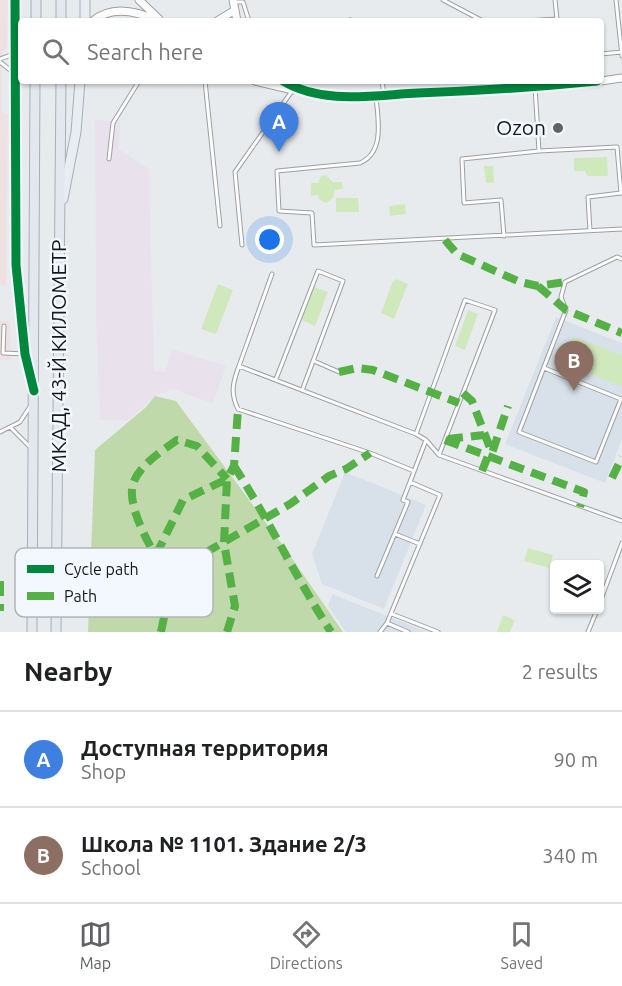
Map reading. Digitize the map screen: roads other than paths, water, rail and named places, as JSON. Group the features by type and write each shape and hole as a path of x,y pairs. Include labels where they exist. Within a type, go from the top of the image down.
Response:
{"highway":[{"path":"36,0 36,18"},
{"path":"61,0 61,18"},
{"name":"МКАД, 43-Й КИЛОМЕТР","path":"33,548 35,84"},
{"name":"МКАД, 43-Й КИЛОМЕТР","path":"57,548 61,84"},
{"name":"МКАД, 43-Й КИЛОМЕТР","path":"32,617 32,632"},
{"name":"МКАД, 43-Й КИЛОМЕТР","path":"56,617 56,632"}],"main road":[{"path":"85,0 85,18"},
{"path":"60,213 76,132 80,84"}],"street":[{"path":"15,0 16,265 25,354 34,396"},
{"path":"139,0 157,18"},
{"path":"220,18 234,4"},
{"path":"98,18 108,12 118,11 152,18"},
{"path":"604,80 622,78"},
{"path":"269,84 340,96 557,84"},
{"path":"290,84 305,91"}],"lane":[{"path":"443,0 477,18"},
{"path":"555,0 557,18"},
{"path":"604,54 622,54 616,0"},
{"path":"234,4 243,2 248,18"},
{"path":"15,48 11,55 0,60 16,75"},
{"path":"109,159 113,123 137,84"},
{"path":"204,84 220,226"},
{"path":"303,84 305,91"},
{"path":"382,84 377,145 368,159 360,163 277,171 279,211 312,213 314,245 622,229"},
{"path":"535,87 539,151"},
{"path":"242,245 236,172 293,89"},
{"path":"504,236 501,200 464,203 462,159 539,151 617,147 621,193 588,197 590,231"},
{"path":"544,369 621,399 596,462 519,432 566,310 561,297 565,282 617,257 622,259"},
{"path":"276,379 318,271 344,281 303,388"},
{"path":"272,274 232,385 233,399 238,409 370,453 414,471"},
{"path":"416,434 465,300 495,310 439,455"},
{"path":"4,326 3,353 25,354"},
{"path":"314,361 339,372"},
{"path":"239,366 303,388 416,434 426,440 439,455 622,521"},
{"path":"0,432 20,422 34,396"},
{"path":"10,427 34,450"},
{"path":"377,576 408,502 402,500 426,440"},
{"path":"380,632 391,614 440,495 410,482"},
{"path":"395,534 420,544"},
{"path":"604,591 622,543"},
{"path":"391,614 438,632"},
{"path":"588,632 595,614"},
{"path":"387,623 408,632"}],"place":[{"name":"Ozon","path":"558,128"},
{"name":"Доступная территория","path":"279,152"},
{"name":"Школа № 1101. Здание 2/3","path":"574,391"}]}
